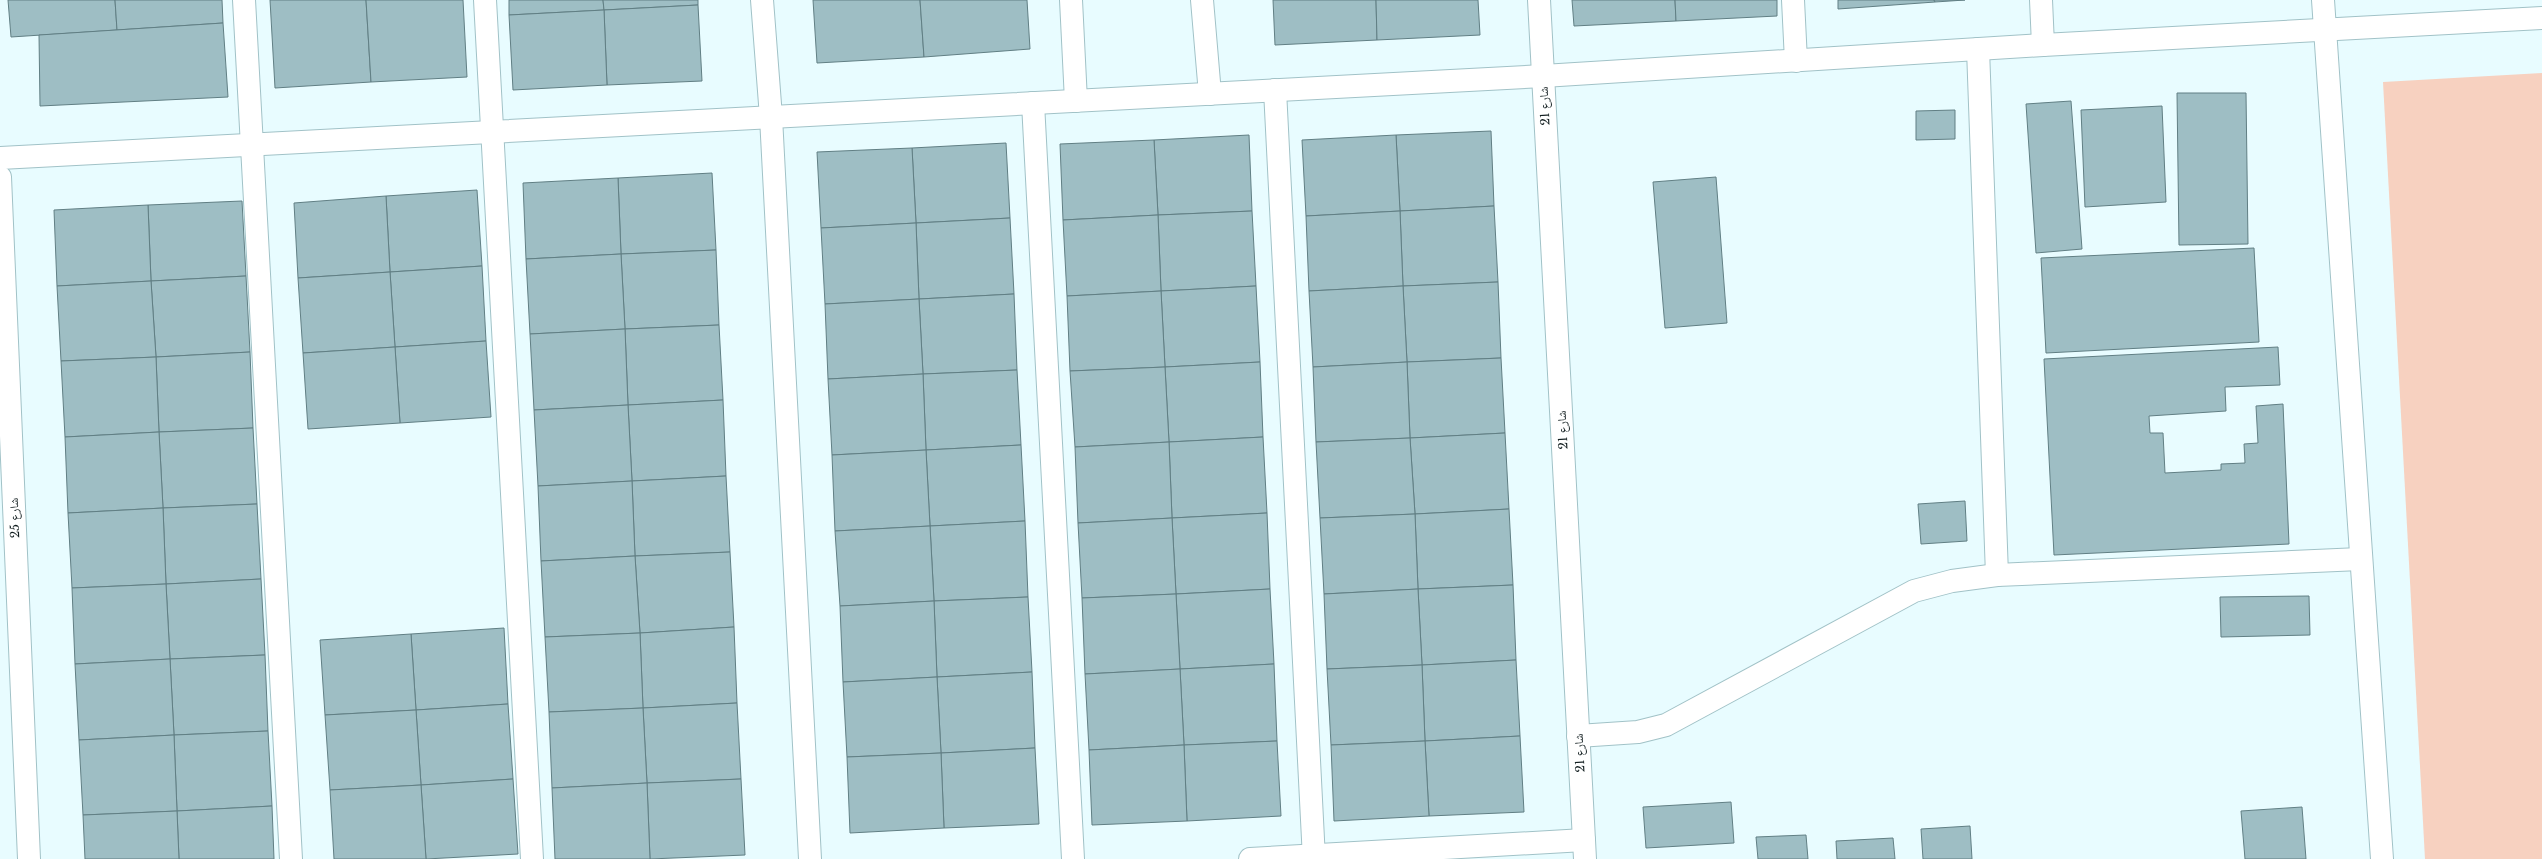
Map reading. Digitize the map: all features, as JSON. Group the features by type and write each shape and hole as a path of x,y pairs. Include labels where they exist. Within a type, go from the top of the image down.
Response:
{"street":[{"path":"244,0 250,145 291,859"},
{"path":"485,0 532,859"},
{"path":"762,0 771,117 810,859"},
{"path":"1071,0 1076,100"},
{"path":"1202,0 1210,94"},
{"name":"شارع 21","path":"1540,0 1584,850"},
{"path":"1793,0 1796,61"},
{"path":"2040,0 2043,45"},
{"path":"2324,0 2360,560 2382,859"},
{"path":"0,158 493,130 771,117 1543,76 2043,45 2325,31 2542,18"},
{"path":"1978,50 1997,575"},
{"path":"1275,90 1314,857"},
{"path":"1033,103 1073,859"},
{"name":"شارع 25","path":"0,177 29,859"},
{"path":"1578,736 1638,732 1666,725 1914,591 1952,581 1997,575 2360,560"},
{"path":"1250,859 1584,850"}],"shaded area":[{"path":"2542,73 2542,859 2425,859 2383,82"}],"building":[{"path":"8,0 115,0 117,30 11,37"},
{"path":"115,0 222,0 223,23 117,30"},
{"path":"270,0 366,0 371,82 275,88"},
{"path":"366,0 463,0 467,77 371,82"},
{"path":"509,0 603,0 604,10 509,15"},
{"path":"603,0 698,0 698,5 604,10"},
{"path":"813,0 920,0 924,57 817,63"},
{"path":"920,0 1027,0 1030,49 924,57"},
{"path":"1273,0 1376,0 1377,40 1275,45"},
{"path":"1376,0 1478,0 1480,35 1377,40"},
{"path":"1572,0 1675,0 1676,21 1574,26"},
{"path":"1675,0 1777,0 1777,16 1676,21"},
{"path":"1838,0 1934,0 1935,2 1838,9"},
{"path":"1934,0 1965,0 1935,2"},
{"path":"698,5 702,81 607,85 604,10"},
{"path":"604,10 607,85 513,90 509,15"},
{"path":"223,23 228,97 40,106 39,35"},
{"path":"2177,93 2246,93 2248,244 2179,245"},
{"path":"2071,101 2082,249 2036,253 2026,104"},
{"path":"2162,106 2166,202 2085,207 2081,110"},
{"path":"1955,110 1955,139 1916,140 1916,111"},
{"path":"1491,131 1494,206 1400,211 1396,135"},
{"path":"1249,135 1252,211 1158,215 1154,140"},
{"path":"1396,135 1400,211 1306,216 1302,140"},
{"path":"1154,140 1158,215 1063,220 1060,144"},
{"path":"1006,143 1010,218 916,223 912,148"},
{"path":"912,148 916,223 821,228 817,152"},
{"path":"712,173 716,250 621,254 618,178"},
{"path":"1716,177 1727,323 1665,328 1653,182"},
{"path":"618,178 621,254 526,259 523,183"},
{"path":"477,190 482,266 390,272 386,196"},
{"path":"386,196 390,272 298,278 294,203"},
{"path":"242,201 246,276 151,281 148,205"},
{"path":"148,205 151,281 57,286 54,210"},
{"path":"1494,206 1498,282 1403,286 1400,211"},
{"path":"1252,211 1256,286 1161,291 1158,215"},
{"path":"1400,211 1403,286 1309,291 1306,216"},
{"path":"1158,215 1161,291 1067,296 1063,220"},
{"path":"1010,218 1014,294 919,299 916,223"},
{"path":"916,223 919,299 825,304 821,228"},
{"path":"2254,248 2259,342 2046,353 2041,258"},
{"path":"716,250 719,325 625,329 621,254"},
{"path":"621,254 625,329 530,334 526,259"},
{"path":"482,266 486,341 395,347 390,272"},
{"path":"390,272 395,347 303,353 298,278"},
{"path":"246,276 250,352 156,357 151,281"},
{"path":"151,281 156,357 61,361 57,286"},
{"path":"1498,282 1501,358 1407,362 1403,286"},
{"path":"1256,286 1260,362 1165,367 1161,291"},
{"path":"1403,286 1407,362 1313,367 1309,291"},
{"path":"1161,291 1165,367 1070,371 1067,296"},
{"path":"1014,294 1017,370 923,374 919,299"},
{"path":"919,299 923,374 828,379 825,304"},
{"path":"719,325 723,400 628,405 625,329"},
{"path":"625,329 628,405 534,410 530,334"},
{"path":"486,341 491,417 400,423 395,347"},
{"path":"395,347 400,423 308,429 303,353"},
{"path":"2278,347 2280,385 2225,387 2226,411 2149,416 2150,433 2163,433 2165,473 2221,470 2221,464 2245,463 2244,444 2258,443 2256,406 2283,404 2289,544 2054,555 2044,359"},
{"path":"250,352 253,428 159,432 156,357"},
{"path":"156,357 159,432 65,437 61,361"},
{"path":"1501,358 1505,433 1410,438 1407,362"},
{"path":"1260,362 1263,437 1169,442 1165,367"},
{"path":"1407,362 1410,438 1316,442 1313,367"},
{"path":"1165,367 1169,442 1075,447 1070,371"},
{"path":"1017,370 1021,445 926,450 923,374"},
{"path":"923,374 926,450 832,455 828,379"},
{"path":"723,400 726,476 632,481 628,405"},
{"path":"628,405 632,481 538,486 534,410"},
{"path":"253,428 257,504 163,508 159,432"},
{"path":"159,432 163,508 68,513 65,437"},
{"path":"1505,433 1509,509 1415,514 1410,438"},
{"path":"1263,437 1267,513 1172,518 1169,442"},
{"path":"1410,438 1415,514 1320,518 1316,442"},
{"path":"1169,442 1172,518 1078,523 1075,447"},
{"path":"1021,445 1025,521 930,526 926,450"},
{"path":"926,450 930,526 835,531 832,455"},
{"path":"726,476 730,552 635,556 632,481"},
{"path":"632,481 635,556 541,561 538,486"},
{"path":"1965,501 1967,541 1921,544 1918,504"},
{"path":"257,504 261,579 166,584 163,508"},
{"path":"163,508 166,584 72,588 68,513"},
{"path":"1509,509 1513,585 1418,589 1415,514"},
{"path":"1267,513 1270,589 1176,594 1172,518"},
{"path":"1415,514 1418,589 1324,594 1320,518"},
{"path":"1172,518 1176,594 1082,598 1078,523"},
{"path":"1025,521 1028,597 934,601 930,526"},
{"path":"930,526 934,601 840,606 835,531"},
{"path":"730,552 734,627 640,633 635,556"},
{"path":"635,556 640,633 545,637 541,561"},
{"path":"261,579 265,655 170,659 166,584"},
{"path":"166,584 170,659 75,664 72,588"},
{"path":"1513,585 1516,660 1422,665 1418,589"},
{"path":"1270,589 1274,664 1180,669 1176,594"},
{"path":"1418,589 1422,665 1327,669 1324,594"},
{"path":"1176,594 1180,669 1085,674 1082,598"},
{"path":"2309,596 2310,635 2221,637 2220,597"},
{"path":"1028,597 1032,672 937,677 934,601"},
{"path":"934,601 937,677 843,682 840,606"},
{"path":"734,627 737,703 643,708 640,633"},
{"path":"504,628 508,704 416,710 411,634"},
{"path":"640,633 643,708 549,712 545,637"},
{"path":"411,634 416,710 325,715 320,640"},
{"path":"265,655 268,731 174,735 170,659"},
{"path":"170,659 174,735 79,740 75,664"},
{"path":"1516,660 1520,736 1425,741 1422,665"},
{"path":"1274,664 1277,741 1184,745 1180,669"},
{"path":"1422,665 1425,741 1331,745 1327,669"},
{"path":"1180,669 1184,745 1089,750 1085,674"},
{"path":"1032,672 1035,748 941,753 937,677"},
{"path":"937,677 941,753 847,757 843,682"},
{"path":"737,703 741,779 647,783 643,708"},
{"path":"508,704 513,779 421,785 416,710"},
{"path":"643,708 647,783 552,788 549,712"},
{"path":"416,710 421,785 330,790 325,715"},
{"path":"268,731 272,806 177,811 174,735"},
{"path":"174,735 177,811 83,815 79,740"},
{"path":"1520,736 1524,812 1429,816 1425,741"},
{"path":"1277,741 1281,816 1187,821 1184,745"},
{"path":"1425,741 1429,816 1334,821 1331,745"},
{"path":"1184,745 1187,821 1092,825 1089,750"},
{"path":"1035,748 1039,824 944,828 941,753"},
{"path":"941,753 944,828 850,833 847,757"},
{"path":"513,779 518,854 426,859 421,785"},
{"path":"741,779 745,855 650,859 647,783"},
{"path":"647,783 650,859 555,859 552,788"},
{"path":"421,785 426,859 334,859 330,790"},
{"path":"1731,802 1734,843 1646,848 1643,807"},
{"path":"272,806 274,859 179,859 177,811"},
{"path":"2302,807 2306,859 2245,859 2241,811"},
{"path":"177,811 179,859 85,859 83,815"},
{"path":"1970,826 1972,859 1923,859 1921,829"},
{"path":"1806,835 1808,859 1758,859 1756,837"},
{"path":"1893,838 1895,859 1837,859 1836,841"}]}
